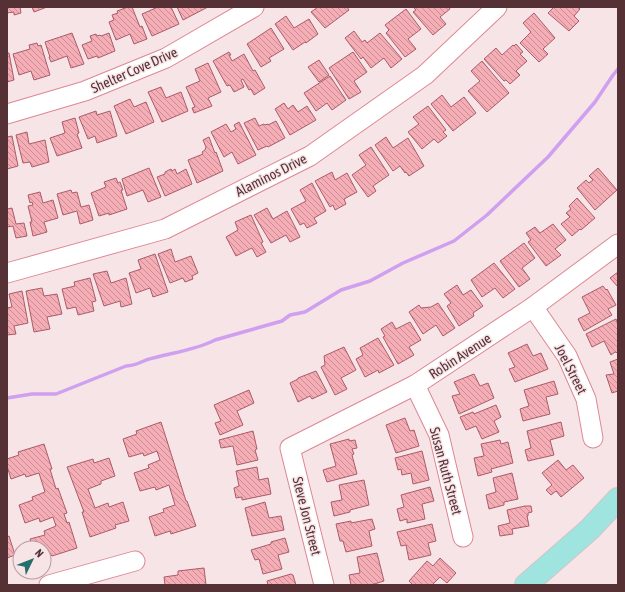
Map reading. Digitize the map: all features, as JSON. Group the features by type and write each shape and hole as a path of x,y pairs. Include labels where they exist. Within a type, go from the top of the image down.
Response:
{"main road":[{"path":"526,585 590,529 618,499"}],"street":[{"name":"Shelter Cove Drive","path":"7,114 85,91 166,58 254,7"},
{"name":"Alaminos Drive","path":"7,273 165,229 310,156 425,75 498,7"},
{"name":"Robin Avenue","path":"290,448 415,385 533,307 618,244"},
{"name":"Joel Street","path":"533,307 567,356 586,399 593,438"},
{"name":"Susan Ruth Street","path":"415,385 439,435 463,537"},
{"name":"Steve Jon Street","path":"290,448 324,585"},
{"path":"49,585 135,561"}],"building":[{"path":"7,7 20,7 21,13 14,15 14,12 7,13"},
{"path":"32,7 47,7 34,12"},
{"path":"132,7 140,27 142,26 147,39 134,44 130,34 116,40 109,22 114,20 112,15 118,13 117,11"},
{"path":"158,7 171,7 179,24 152,36 142,14"},
{"path":"177,7 208,7 183,20"},
{"path":"318,7 347,7 349,10 325,28 311,12"},
{"path":"413,7 449,7 450,9 440,17 446,24 433,35 413,12 416,10"},
{"path":"554,7 578,7 580,9 574,16 579,21 569,31 548,13"},
{"path":"406,9 421,29 408,39 416,49 405,57 386,33 389,30 385,25"},
{"path":"534,13 555,38 543,49 548,54 539,62 520,43 531,32 523,23"},
{"path":"286,16 294,28 309,19 318,34 293,50 275,24"},
{"path":"271,28 284,49 269,58 271,61 261,67 247,44"},
{"path":"354,31 362,42 365,40 367,43 380,33 402,59 391,68 384,58 371,68 363,57 361,59 345,38"},
{"path":"72,33 84,64 71,68 67,56 51,62 45,42"},
{"path":"109,33 115,51 98,58 97,56 88,59 82,45 92,41 90,36 96,34 97,36 101,36"},
{"path":"37,43 38,46 41,45 50,75 34,80 31,71 19,75 13,54 30,49 29,45"},
{"path":"516,44 523,52 520,54 527,61 516,71 520,75 510,84 506,80 504,81 484,59 496,48 502,55"},
{"path":"229,52 232,61 244,54 253,71 255,70 265,88 254,95 251,89 249,90 243,79 241,80 244,87 234,92 230,85 227,86 213,61"},
{"path":"353,52 367,72 354,81 361,92 349,99 329,68"},
{"path":"7,53 9,53 14,80 7,82"},
{"path":"319,60 329,75 319,82 308,67"},
{"path":"482,61 509,93 487,112 468,91 480,81 471,71"},
{"path":"208,63 221,92 208,98 212,106 194,113 192,108 195,107 186,87 200,81 195,69"},
{"path":"330,76 346,100 332,110 327,103 316,111 304,93"},
{"path":"161,87 166,98 181,92 188,111 162,122 148,92"},
{"path":"442,95 451,107 464,97 476,113 453,131 431,104"},
{"path":"130,99 134,107 146,102 154,122 126,134 114,106"},
{"path":"284,103 288,109 293,105 298,112 307,106 316,120 290,135 275,109"},
{"path":"428,106 446,130 443,132 447,136 438,143 434,139 422,149 408,132 419,124 413,117"},
{"path":"96,111 97,115 110,111 117,136 97,143 95,136 88,139 79,117"},
{"path":"75,118 79,133 77,134 82,148 57,156 50,138 65,133 62,122"},
{"path":"255,118 259,126 264,124 268,125 276,121 285,138 268,147 267,146 258,150 244,123"},
{"path":"239,122 256,155 238,164 232,152 224,157 211,132 226,124 231,132 236,129 234,125"},
{"path":"27,132 29,144 45,140 49,162 32,167 30,162 23,163 16,135"},
{"path":"12,136 18,166 7,169 7,137"},
{"path":"209,137 223,171 197,183 188,160 203,154 202,152 206,147 203,140"},
{"path":"386,137 393,148 408,138 424,166 409,176 400,166 393,171 375,145"},
{"path":"371,147 389,175 373,186 376,191 368,197 352,175 366,165 359,155"},
{"path":"149,168 161,197 148,202 143,190 127,196 122,179"},
{"path":"598,168 617,190 595,210 577,188 586,180 589,183 593,180 589,176"},
{"path":"171,169 172,171 175,169 177,174 186,169 192,184 165,196 157,177 165,174 165,172"},
{"path":"332,172 335,180 347,173 357,192 344,199 346,204 335,210 333,205 330,207 315,181"},
{"path":"116,178 118,183 120,182 123,190 121,190 127,209 109,215 109,213 99,216 91,193 106,187 104,182"},
{"path":"312,183 326,211 314,218 317,223 307,228 304,223 300,225 291,209 306,201 300,190"},
{"path":"71,190 72,193 77,192 81,207 89,205 93,220 80,224 77,211 63,215 57,194"},
{"path":"40,192 43,203 53,200 58,218 44,222 47,232 33,236 30,222 32,222 28,206 33,205 32,202 30,203 28,195"},
{"path":"577,198 595,218 572,236 561,224 570,217 566,213 571,209 569,206"},
{"path":"12,208 16,224 24,223 27,236 16,238 13,226 7,227 7,209"},
{"path":"267,208 273,219 287,211 300,237 290,242 286,235 271,243 254,215"},
{"path":"251,215 263,242 261,243 266,252 257,257 252,248 236,256 226,237 238,230 235,222"},
{"path":"553,224 566,240 555,249 561,255 546,266 528,242 531,240 526,233 535,227 540,233"},
{"path":"524,243 535,258 522,268 530,279 519,287 500,261"},
{"path":"171,249 175,262 191,256 198,273 192,276 193,279 185,282 183,278 170,283 158,254"},
{"path":"155,254 168,292 153,297 150,288 136,293 129,273 141,269 138,260"},
{"path":"494,263 515,289 503,298 495,288 482,297 471,280"},
{"path":"107,271 111,283 126,278 132,304 121,307 120,301 104,306 93,274"},
{"path":"618,272 618,287 610,278"},
{"path":"90,278 96,301 92,302 94,311 78,315 76,307 67,309 62,289 75,286 74,282"},
{"path":"457,285 463,295 471,290 483,306 473,313 474,316 459,326 447,306 451,303 444,294"},
{"path":"603,286 606,290 607,289 616,305 608,309 612,315 584,331 578,319 590,313 582,297"},
{"path":"42,288 44,296 57,294 62,314 47,317 50,329 34,332 26,291"},
{"path":"22,291 28,323 14,326 16,334 7,335 7,308 12,307 9,294"},
{"path":"438,303 455,328 443,336 436,325 423,334 409,312 419,305 421,308 431,307"},
{"path":"616,319 618,324 618,353 615,352 611,355 604,341 592,347 586,334"},
{"path":"392,322 396,329 410,322 421,340 409,347 414,355 398,364 383,337 385,336 381,329"},
{"path":"378,338 394,365 379,373 378,370 365,377 356,359 363,355 360,348"},
{"path":"527,344 533,356 541,353 548,369 515,382 509,369 515,367 508,353"},
{"path":"344,347 356,370 341,378 347,389 335,395 321,367 325,365 324,356"},
{"path":"618,359 618,391 612,393 606,375 614,374 610,362"},
{"path":"316,371 327,392 312,399 310,396 298,402 290,383"},
{"path":"474,374 480,386 488,383 494,398 459,414 452,396 460,394 454,382"},
{"path":"554,381 558,394 546,397 550,414 523,421 520,409 529,406 524,390"},
{"path":"249,390 254,403 237,411 243,425 220,435 215,423 221,421 214,405"},
{"path":"496,405 501,417 494,421 499,432 482,439 476,426 466,430 460,417 473,412 474,414"},
{"path":"405,418 410,431 414,430 419,446 396,453 386,425"},
{"path":"161,422 186,501 196,526 171,534 170,531 155,536 149,517 164,512 163,509 175,505 169,485 156,490 155,487 140,491 134,473 149,468 148,465 160,460 157,451 144,456 143,453 129,457 123,439 137,434 136,431"},
{"path":"561,422 564,436 550,440 554,455 528,461 525,450 531,448 527,431"},
{"path":"253,431 257,449 255,450 258,460 237,465 233,446 221,448 219,440"},
{"path":"349,439 349,441 355,440 357,448 352,449 354,454 352,455 357,474 327,482 323,470 336,466 330,444"},
{"path":"500,440 501,444 508,442 513,463 491,469 492,472 478,476 474,458 484,456 481,444"},
{"path":"44,444 52,469 50,469 56,489 58,488 67,513 64,514 67,523 69,522 77,548 52,556 52,540 30,540 45,535 44,531 56,526 53,517 40,522 39,518 25,523 19,505 33,500 32,497 45,492 39,473 26,477 25,474 11,479 7,466 7,459 19,455 18,452"},
{"path":"422,451 429,480 413,484 411,473 402,475 401,469 398,470 395,458"},
{"path":"109,458 115,476 101,481 101,484 88,489 95,508 108,503 109,507 123,502 129,521 115,525 116,528 90,537 82,512 84,512 67,467 93,459 94,463"},
{"path":"558,460 566,470 573,465 584,478 561,497 556,491 551,495 546,490 552,485 542,473"},
{"path":"257,467 259,480 268,478 271,494 242,500 242,497 236,498 234,488 239,486 236,471"},
{"path":"512,473 518,499 504,502 504,505 489,509 486,495 496,492 493,478"},
{"path":"364,480 369,505 334,516 331,502 342,500 339,485"},
{"path":"430,487 434,501 422,504 425,519 407,523 407,519 400,521 397,509 404,507 401,495"},
{"path":"265,502 269,518 281,516 284,530 252,536 245,508"},
{"path":"531,506 532,512 528,513 527,516 529,526 512,529 513,534 500,536 498,526 510,523 507,510"},
{"path":"372,519 375,529 369,531 372,546 346,552 343,541 340,541 336,524"},
{"path":"432,524 436,541 428,543 431,555 409,560 406,545 401,546 397,532"},
{"path":"9,536 12,546 12,556 7,558 7,537"},
{"path":"285,538 289,552 278,555 282,569 263,574 259,559 255,560 251,550"},
{"path":"377,553 384,581 371,585 351,585 349,575 360,573 357,557"},
{"path":"440,558 456,573 447,583 440,577 432,585 413,585 409,581 427,561 433,566"},
{"path":"204,568 206,585 165,585 164,577 178,575 178,571"},
{"path":"291,574 293,575 296,585 268,585 267,581"}],"waterway":[{"path":"7,398 32,394 56,394 126,366 190,349 215,340 282,321 290,315 305,312 341,290 370,281 403,263 454,241 487,215 548,157 595,102 618,69"}]}
